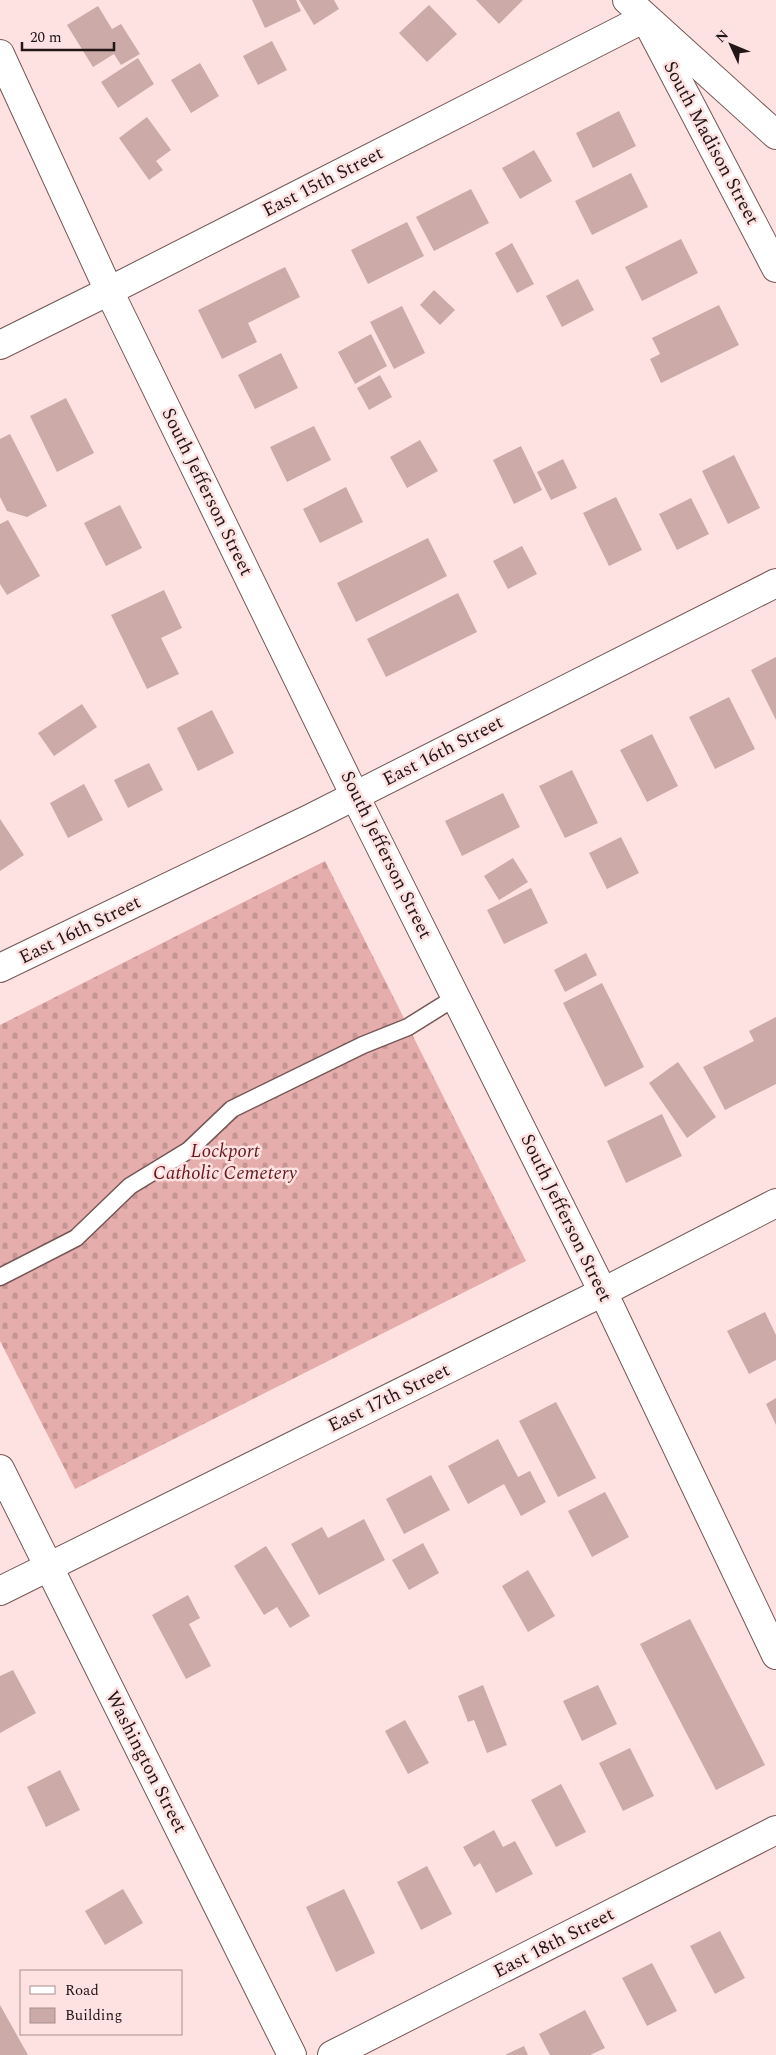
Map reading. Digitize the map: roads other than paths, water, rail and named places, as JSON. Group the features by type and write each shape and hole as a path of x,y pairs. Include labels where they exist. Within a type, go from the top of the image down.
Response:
{"street":[{"path":"636,9 776,135"},
{"name":"South Madison Street","path":"636,9 776,268"},
{"name":"East 15th Street","path":"0,345 109,291 636,9"},
{"name":"South Jefferson Street","path":"0,54 109,291 356,796 603,1292 776,1655"},
{"name":"East 16th Street","path":"0,968 356,796 776,582"},
{"name":"East 17th Street","path":"0,1591 603,1292 776,1203"},
{"name":"Washington Street","path":"1,1474 292,2055"},
{"name":"East 18th Street","path":"332,2055 776,1830"}],"lane":[{"path":"0,1277 76,1238 130,1186 189,1150 232,1109 363,1045 408,1027 456,997"}],"park label":[{"name":"Lockport Catholic Cemetery","path":"225,1162"}]}
